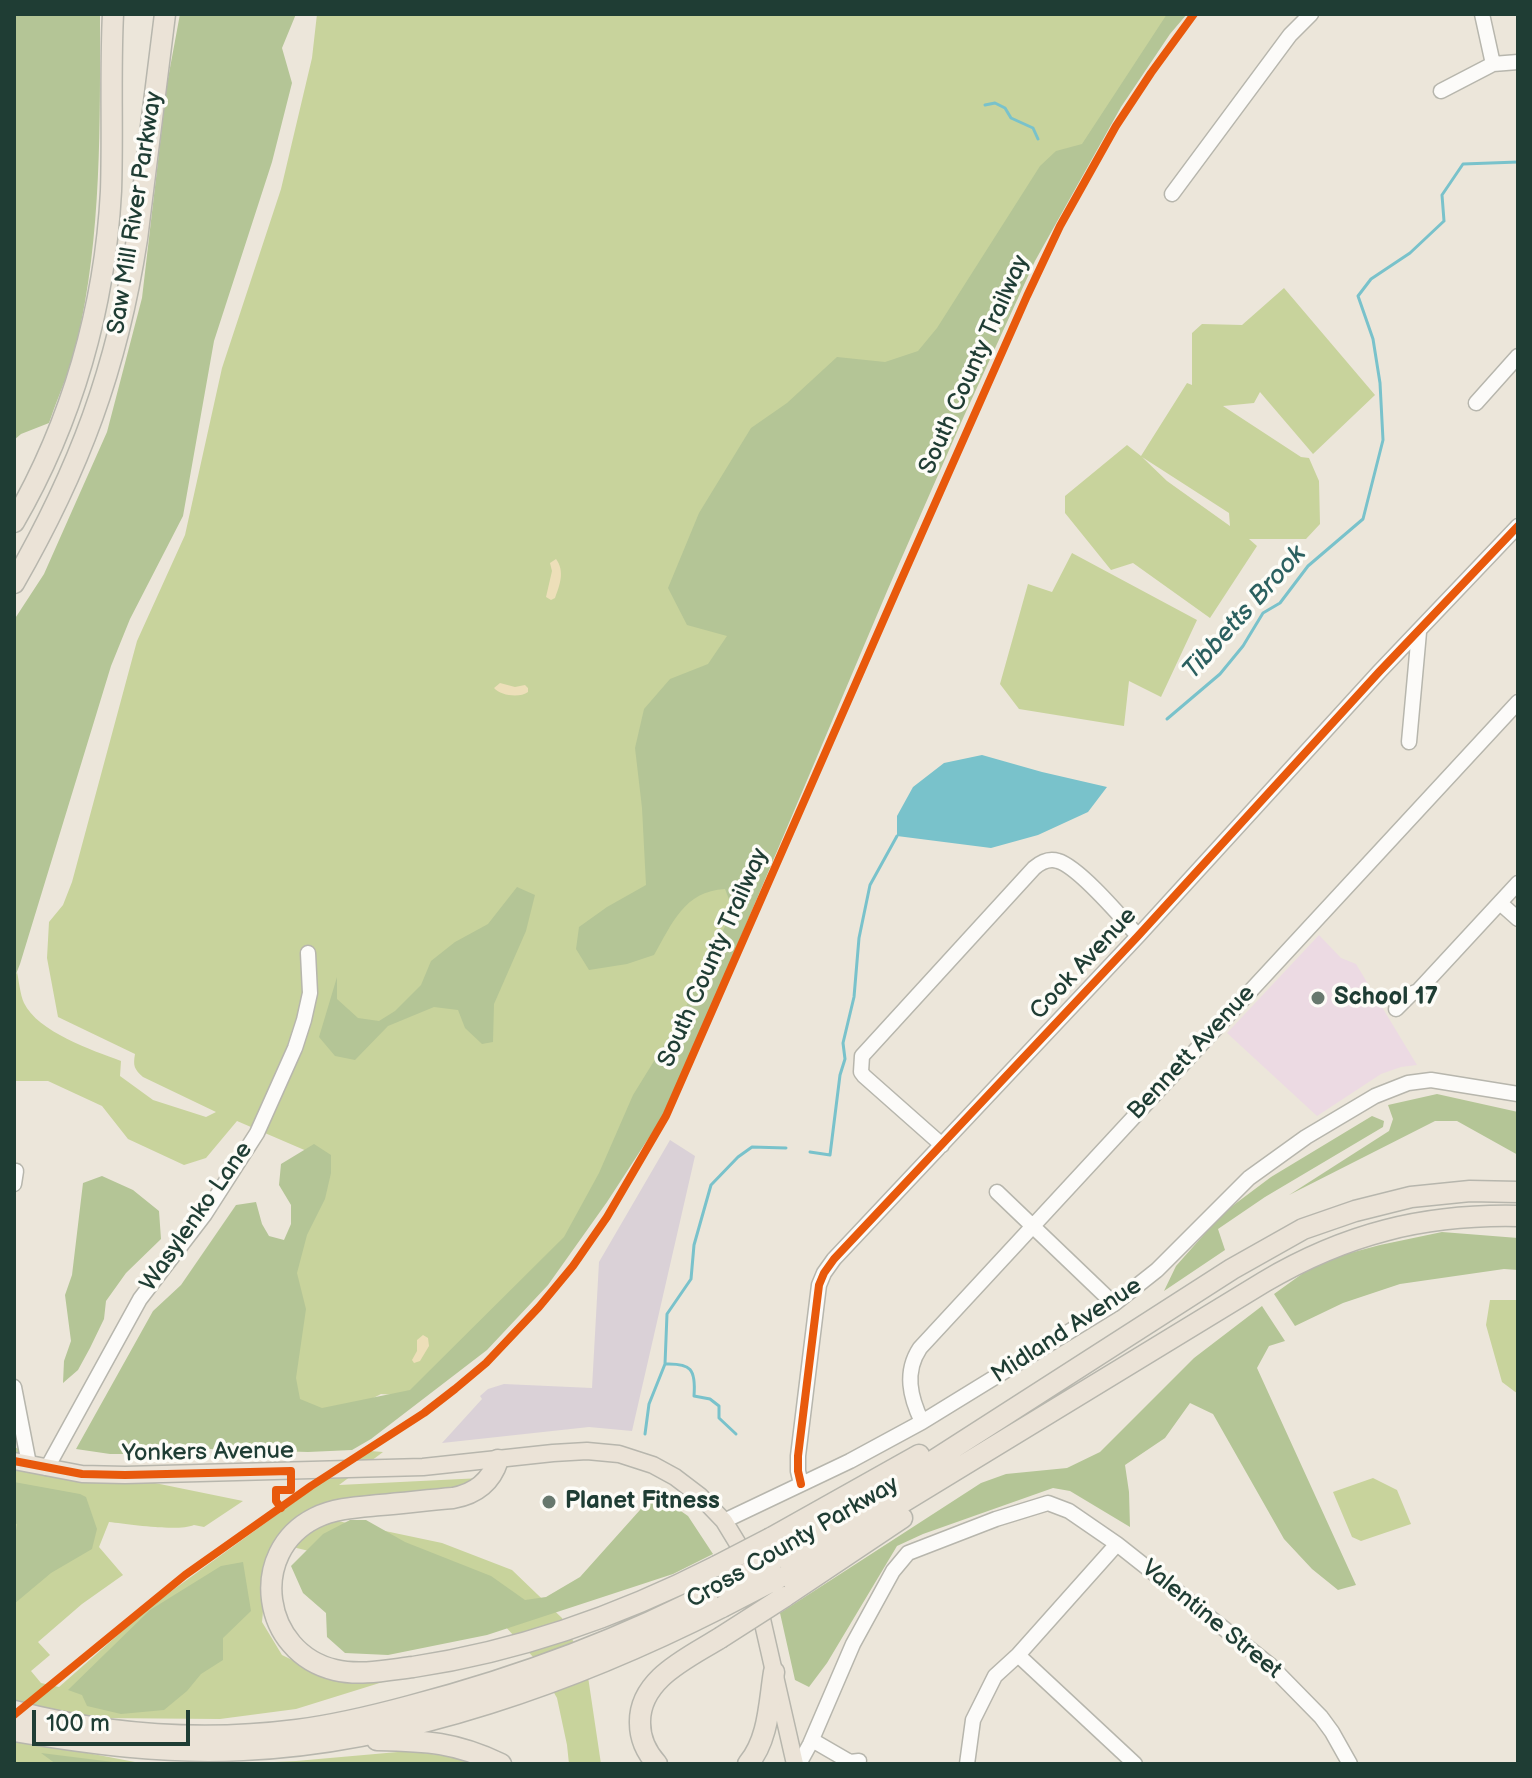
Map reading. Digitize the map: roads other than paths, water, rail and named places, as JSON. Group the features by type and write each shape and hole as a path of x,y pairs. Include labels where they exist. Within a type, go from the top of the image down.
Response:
{"highway":[{"name":"Saw Mill River Parkway","path":"14,522 40,474 65,414 97,304 111,191 113,14"},
{"name":"Saw Mill River Parkway","path":"14,583 69,478 92,421 115,349 137,239 165,14"},
{"path":"657,1764 647,1751 641,1734 640,1715 646,1697 656,1683 720,1638 778,1567 965,1428 1036,1394 1232,1269 1303,1229 1390,1201 1441,1193 1518,1190"},
{"path":"498,1460 488,1479 469,1495 335,1510 313,1518 298,1530 281,1550 271,1585 276,1619 293,1646 321,1665 345,1672 393,1670 445,1662 517,1645 630,1608 720,1587 778,1567 936,1495 1004,1441 1272,1277 1322,1251 1367,1234 1422,1221 1518,1216"},
{"name":"Cross County Parkway","path":"14,1711 79,1726 156,1734 236,1735 319,1727 409,1706 509,1677 625,1633 720,1587 778,1567"},
{"name":"Cross County Parkway","path":"14,1729 99,1745 184,1751 261,1749 337,1740 393,1729 550,1681 648,1642 720,1587"},
{"path":"748,1764 764,1733 774,1672"},
{"path":"337,1740 446,1744 501,1764"}],"main road":[{"name":"Yonkers Avenue","path":"21,1462 82,1474 125,1475 404,1468 579,1451 619,1454 641,1461 675,1477 700,1496 724,1521 741,1549 751,1574 797,1764"}],"street":[{"path":"1172,194 1290,35 1311,14"},
{"path":"1482,14 1493,64"},
{"path":"1441,91 1493,64 1518,62"},
{"path":"1476,403 1518,356"},
{"name":"Cook Avenue","path":"801,1484 798,1456 819,1285 834,1259 1138,936 1355,697 1518,526"},
{"path":"1409,742 1419,632"},
{"name":"Bennett Avenue","path":"922,1422 909,1382 916,1354 1518,702"},
{"path":"942,1145 861,1072 862,1056 1041,862 1061,861 1076,872 1138,936"},
{"path":"1411,994 1414,986 1518,874"},
{"path":"1396,1009 1418,991 1518,883"},
{"path":"1500,903 1518,919"},
{"name":"Wasylenko Lane","path":"47,1468 140,1299 205,1214 257,1133 295,1048 304,1020 310,993 308,953"},
{"name":"Midland Avenue","path":"724,1521 863,1455 1114,1304 1157,1270 1249,1178 1306,1137 1375,1096 1408,1083 1431,1080 1518,1094"},
{"path":"997,1192 1114,1304"},
{"path":"14,1387 21,1462"},
{"name":"Valentine Street","path":"812,1740 853,1644 893,1571 908,1553 996,1519 1048,1503 1069,1511 1117,1544 1270,1665 1321,1717 1350,1764"},
{"path":"967,1764 973,1720 995,1676 1018,1655 1117,1544"},
{"path":"1018,1655 1135,1764"},
{"path":"797,1764 812,1740 850,1762 859,1761"}],"water":[{"path":"982,755 1107,787 1088,812 1038,835 991,848 897,836 897,816 913,787 944,763"}],"waterway":[{"path":"985,105 995,103 1005,108 1011,118 1033,128 1038,139"},
{"name":"Tibbetts Brook","path":"1167,719 1220,674 1243,646 1263,613 1280,603 1308,566 1363,519 1383,440 1380,383 1373,339 1358,296 1371,279 1410,253 1444,221 1442,195 1463,164 1518,162"},
{"name":"Tibbetts Brook","path":"810,1152 830,1155 840,1075 845,1059 843,1043 854,997 859,938 870,885 897,836"},
{"name":"Tibbetts Brook","path":"645,1434 649,1404 665,1364 667,1314 691,1279 694,1245 711,1185 752,1147 786,1148"},
{"path":"665,1364 681,1365 690,1370 694,1379 694,1396 710,1399 719,1406 719,1418 736,1434"}],"place":[{"name":"School 17","path":"1318,998"},
{"name":"Planet Fitness","path":"549,1502"}]}
